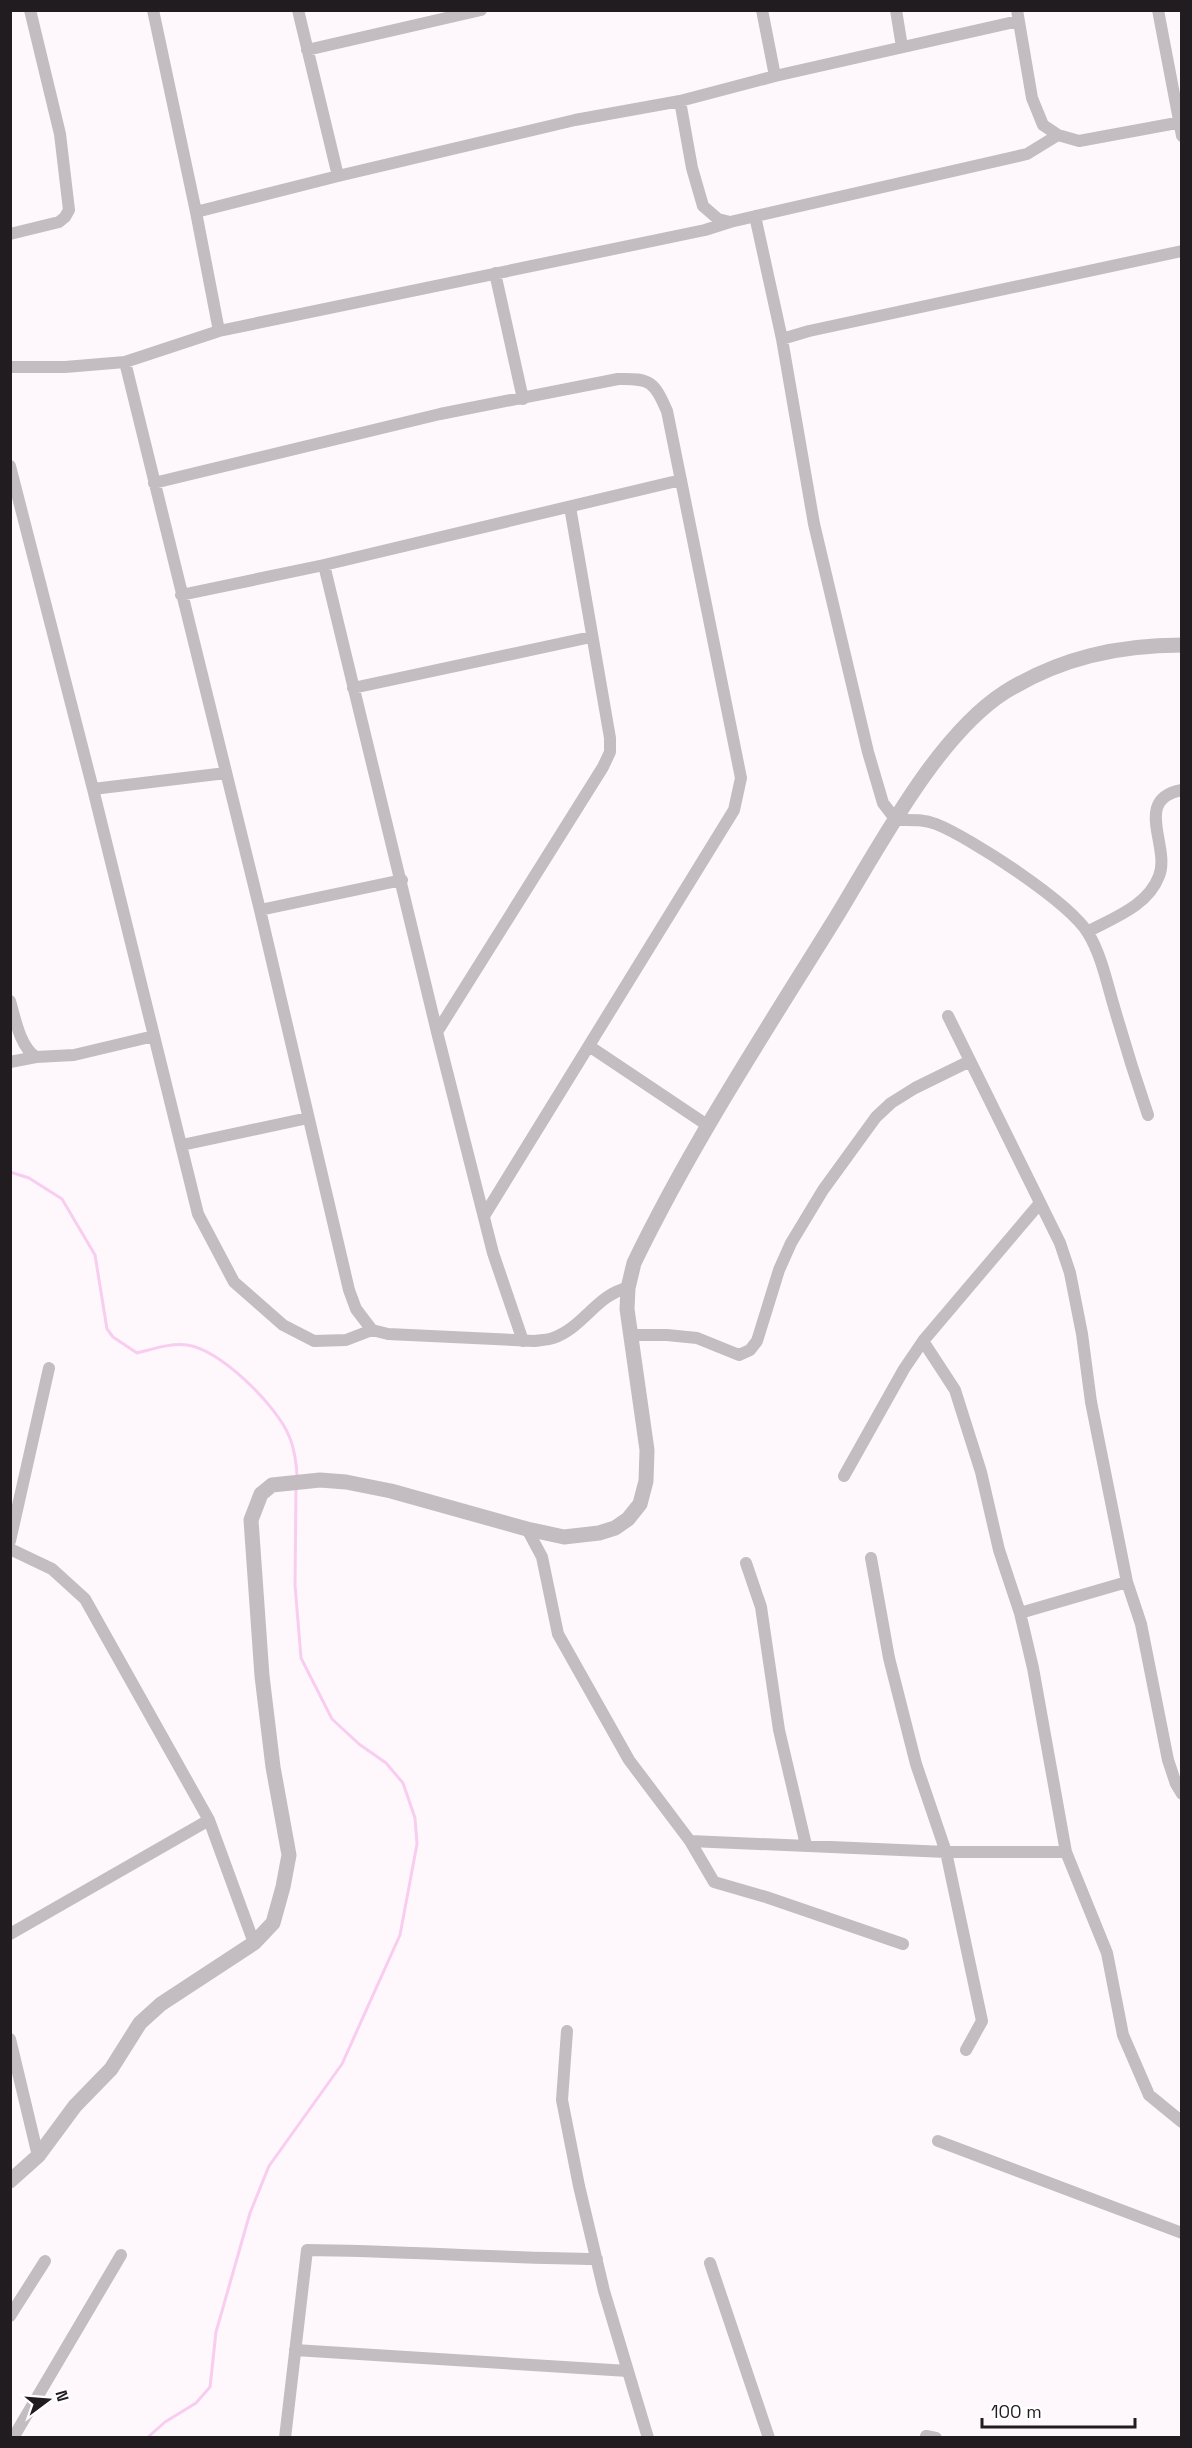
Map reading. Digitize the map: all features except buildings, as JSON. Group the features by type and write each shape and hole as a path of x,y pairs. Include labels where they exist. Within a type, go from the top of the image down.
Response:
{"street":[{"path":"10,234 59,222 69,210 60,134 30,10"},
{"path":"153,10 219,330"},
{"path":"298,10 338,176"},
{"path":"307,50 481,10"},
{"path":"762,10 775,76"},
{"path":"896,10 902,47"},
{"path":"1158,10 1182,136"},
{"path":"196,212 575,120 680,101 1018,16 1032,98 1043,125 1058,135 1079,141 1180,122"},
{"path":"680,101 692,168 703,206 718,219 730,222"},
{"path":"10,367 65,367 125,362 219,330 705,230 755,216 1027,154 1058,135"},
{"path":"755,216 782,339 814,524 857,706 883,803 896,820"},
{"path":"782,339 809,331 1182,251"},
{"path":"495,273 524,399"},
{"path":"125,362 260,909 349,1290 356,1309 372,1330"},
{"path":"154,483 440,414 618,380 638,378 656,387 668,411 741,778 740,790 734,810 484,1216"},
{"path":"10,466 16,511 93,789 198,1214 234,1281 283,1326 314,1341 346,1340 372,1330 388,1334 523,1341 553,1339 567,1331 616,1290 628,1287"},
{"path":"182,595 324,565 681,480"},
{"path":"437,1032 603,767 610,752 610,738 570,507"},
{"path":"324,565 493,1253 523,1341"},
{"path":"353,688 591,637"},
{"path":"10,2181 38,2156 75,2106 111,2069 140,2023 161,2004 254,1943 273,1923 289,1855 273,1767 262,1676 251,1520 261,1494 272,1485 320,1480 346,1482 391,1491 564,1537 598,1533 621,1523 640,1504 646,1481 647,1450 627,1309 628,1287 634,1263 707,1125 896,820 941,754 967,724 1004,693 1048,669 1096,654 1141,645 1182,645"},
{"path":"93,789 226,773"},
{"path":"1087,932 1135,906 1152,890 1160,874 1155,815 1158,802 1172,791 1182,790"},
{"path":"896,820 921,820 938,825 982,848 1027,879 1076,918 1087,932 1099,957 1148,1115"},
{"path":"260,909 402,880"},
{"path":"10,1000 24,1044 36,1057"},
{"path":"948,1016 1060,1243 1070,1274 1082,1334 1091,1402 1127,1581 1141,1624 1168,1760 1182,1794"},
{"path":"10,1062 36,1057 74,1055 154,1036"},
{"path":"589,1046 707,1125"},
{"path":"630,1335 697,1338 739,1355 750,1350 757,1341 779,1270 791,1243 823,1190 876,1118 891,1103 915,1088 970,1061"},
{"path":"182,1144 308,1118"},
{"path":"844,1476 904,1369 923,1341 1040,1203"},
{"path":"923,1341 955,1390 981,1472 999,1550 1020,1613 1033,1668 1066,1852 1107,1953 1123,2034 1149,2095 1182,2122"},
{"path":"10,1541 49,1368"},
{"path":"527,1529 542,1557 558,1634 629,1760 690,1841 714,1882 766,1897 903,1944"},
{"path":"10,1549 52,1569 85,1599 208,1820 254,1943"},
{"path":"871,1558 889,1658 916,1764 946,1852 982,2021 966,2050"},
{"path":"746,1563 761,1607 779,1730 806,1845"},
{"path":"1020,1613 1127,1581"},
{"path":"10,1934 208,1820"},
{"path":"690,1841 946,1852 1066,1852"},
{"path":"567,2031 562,2100 597,2259 648,2438"},
{"path":"10,2039 38,2156"},
{"path":"938,2141 1182,2233"},
{"path":"285,2438 307,2250 498,2258 597,2259"},
{"path":"13,2438 121,2255"},
{"path":"10,2316 45,2261"},
{"path":"710,2263 769,2438"},
{"path":"295,2350 628,2372"}],"waterway":[{"path":"10,1172 29,1178 62,1199 95,1255 107,1329 113,1337 137,1353 168,1346 187,1345 201,1349 231,1368 260,1395 283,1424 292,1446 297,1477"},
{"path":"147,2438 165,2422 196,2403 210,2387 216,2332 250,2213 269,2166 342,2064 400,1935 417,1844 415,1818 403,1783 386,1763 359,1744 332,1719 301,1658 295,1585 296,1487"}]}
